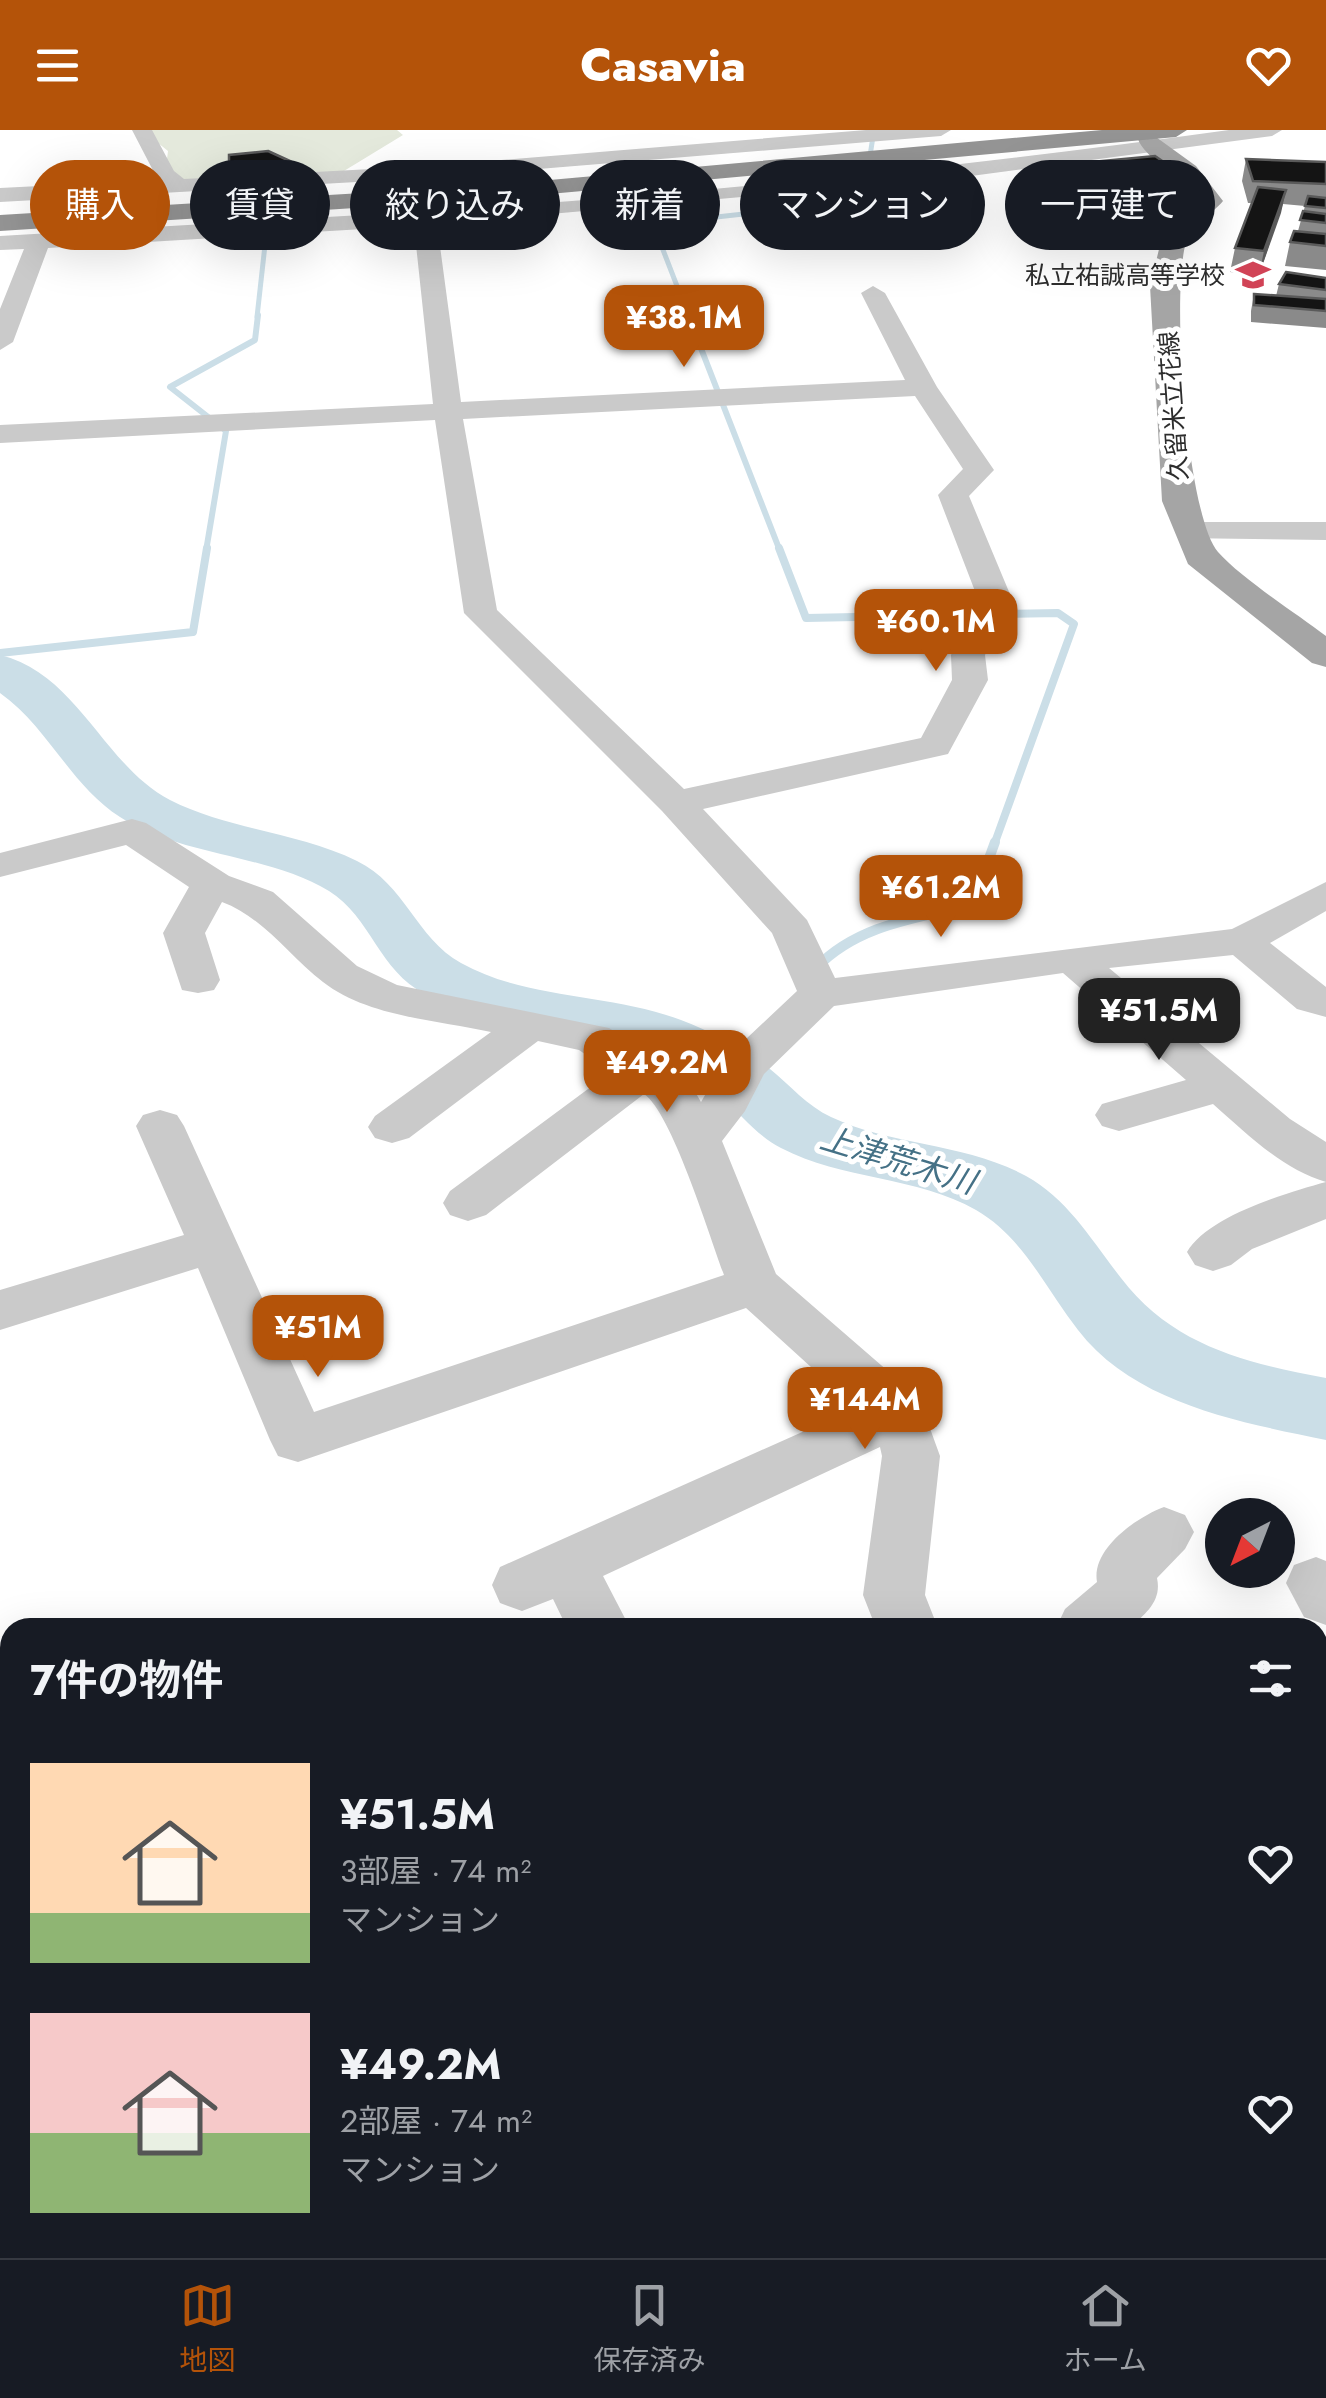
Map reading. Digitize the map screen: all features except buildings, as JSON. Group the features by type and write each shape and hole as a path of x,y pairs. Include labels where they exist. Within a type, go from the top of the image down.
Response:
{"highway":[{"path":"0,213 487,184 1092,130"},
{"path":"0,223 495,192 1159,139"}],"main road":[{"name":"久留米立花線","path":"1159,139 1211,201 1190,215 1175,238 1164,286 1179,501 1201,556 1326,656"}],"street":[{"path":"142,130 165,175 180,186"},
{"path":"560,164 942,130"},
{"path":"560,204 834,184 1159,139 1272,130"},
{"path":"440,160 447,149"},
{"path":"0,195 350,179"},
{"path":"170,232 350,219"},
{"path":"0,243 30,242"},
{"path":"0,342 35,250"},
{"path":"428,250 448,412 481,613 676,804 792,928 820,994"},
{"path":"676,804 936,746 970,680 968,654 995,599 953,495 979,470 923,387 873,293"},
{"path":"0,434 923,387"},
{"path":"1191,532 1326,531"},
{"path":"0,865 132,831 214,885 258,901 340,976 384,996 593,1038 670,1089 697,1140 754,1285 899,1413 911,1456 894,1595 903,1618"},
{"path":"198,980 184,932 198,903 214,885"},
{"path":"697,1140 728,1100 744,1067 820,994 1072,959 1242,941 1326,894"},
{"path":"1242,941 1313,999 1326,1003"},
{"path":"1072,959 1273,1130 1326,1165"},
{"path":"392,1127 529,1026"},
{"path":"468,1203 643,1071"},
{"path":"1118,1115 1222,1086"},
{"path":"160,1126 298,1440 754,1285"},
{"path":"1214,1252 1234,1236 1326,1198"},
{"path":"0,1310 214,1244"},
{"path":"589,1618 544,1575 899,1413"},
{"path":"1098,1618 1129,1591 1125,1571 1164,1532"}],"shaded area":[{"path":"142,130 397,130 403,135 362,160 350,160 350,167 339,174 330,175 330,160 190,160 190,185 180,186 170,179 168,151"}],"waterway":[{"path":"689,317 653,224 863,201 874,130"},
{"path":"257,317 264,250"},
{"path":"206,551 226,431 170,387 255,340 258,315"},
{"path":"688,315 780,551"},
{"path":"0,653 193,632 207,548"},
{"path":"779,548 806,618 1058,613 1074,624 994,845"},
{"name":"上津荒木川","path":"0,670 54,712 106,776 137,804 179,823 297,857 350,880 369,894 419,962 446,980 496,998 594,1016 656,1033 725,1068 784,1118 825,1142 950,1173 998,1191 1031,1215 1107,1314 1153,1354 1207,1380 1326,1409"},
{"path":"816,968 850,942 888,925 972,905 995,842"}],"place":[{"name":"私立祐誠高等学校","path":"1253,275"}]}
